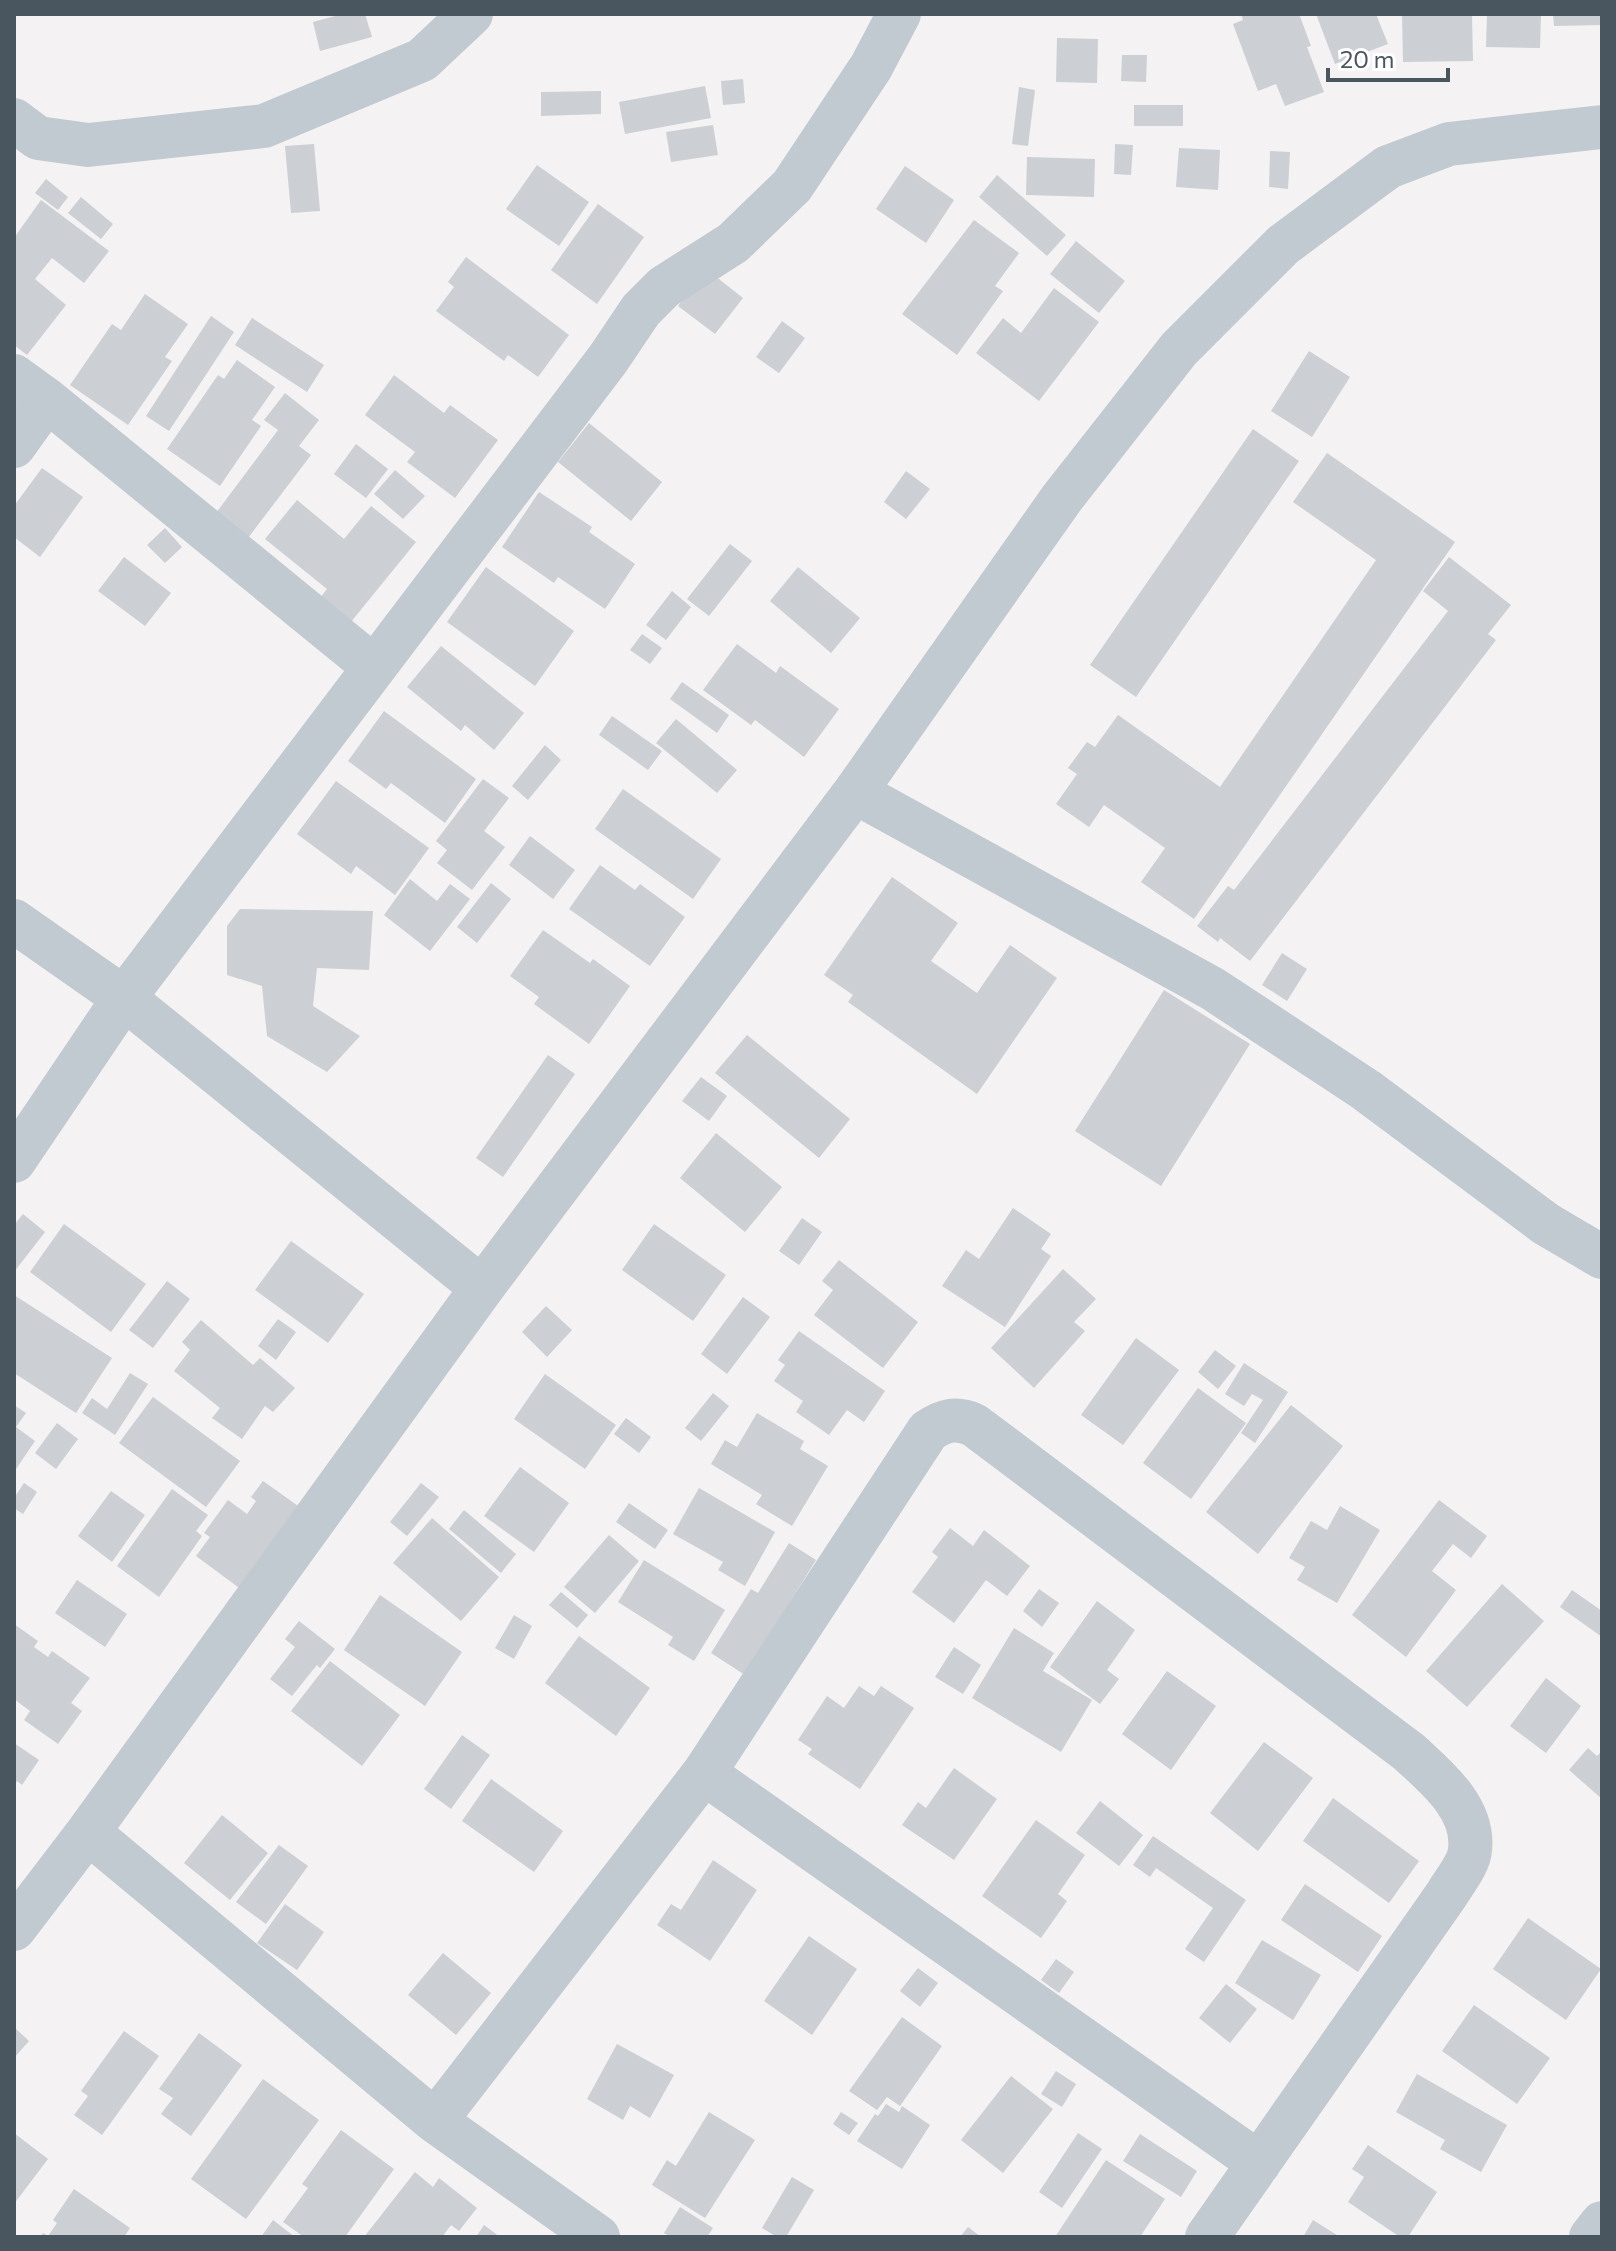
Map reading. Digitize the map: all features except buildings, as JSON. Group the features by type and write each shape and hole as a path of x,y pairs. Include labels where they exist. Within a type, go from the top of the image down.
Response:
{"street":[{"path":"14,120 38,138 88,145 264,126 422,60 471,14"},
{"path":"14,1161 124,998 608,359 641,310 664,287 733,243 792,186 871,67 899,14"},
{"path":"14,1929 88,1832 482,1288 855,792 1071,485 1179,349 1283,245 1388,167 1449,144 1602,127"},
{"path":"14,446 30,388 374,667"},
{"path":"855,792 1213,989 1366,1090 1546,1224 1602,1257"},
{"path":"14,921 124,998 482,1288"},
{"path":"435,2121 704,1773 928,1431 948,1420 958,1419 974,1425 1409,1752 1451,1792 1469,1827 1471,1853 1447,1894 1207,2237"},
{"path":"704,1773 1259,2163"},
{"path":"88,1832 435,2121 598,2237"},
{"path":"1591,2237 1602,2223"}]}
